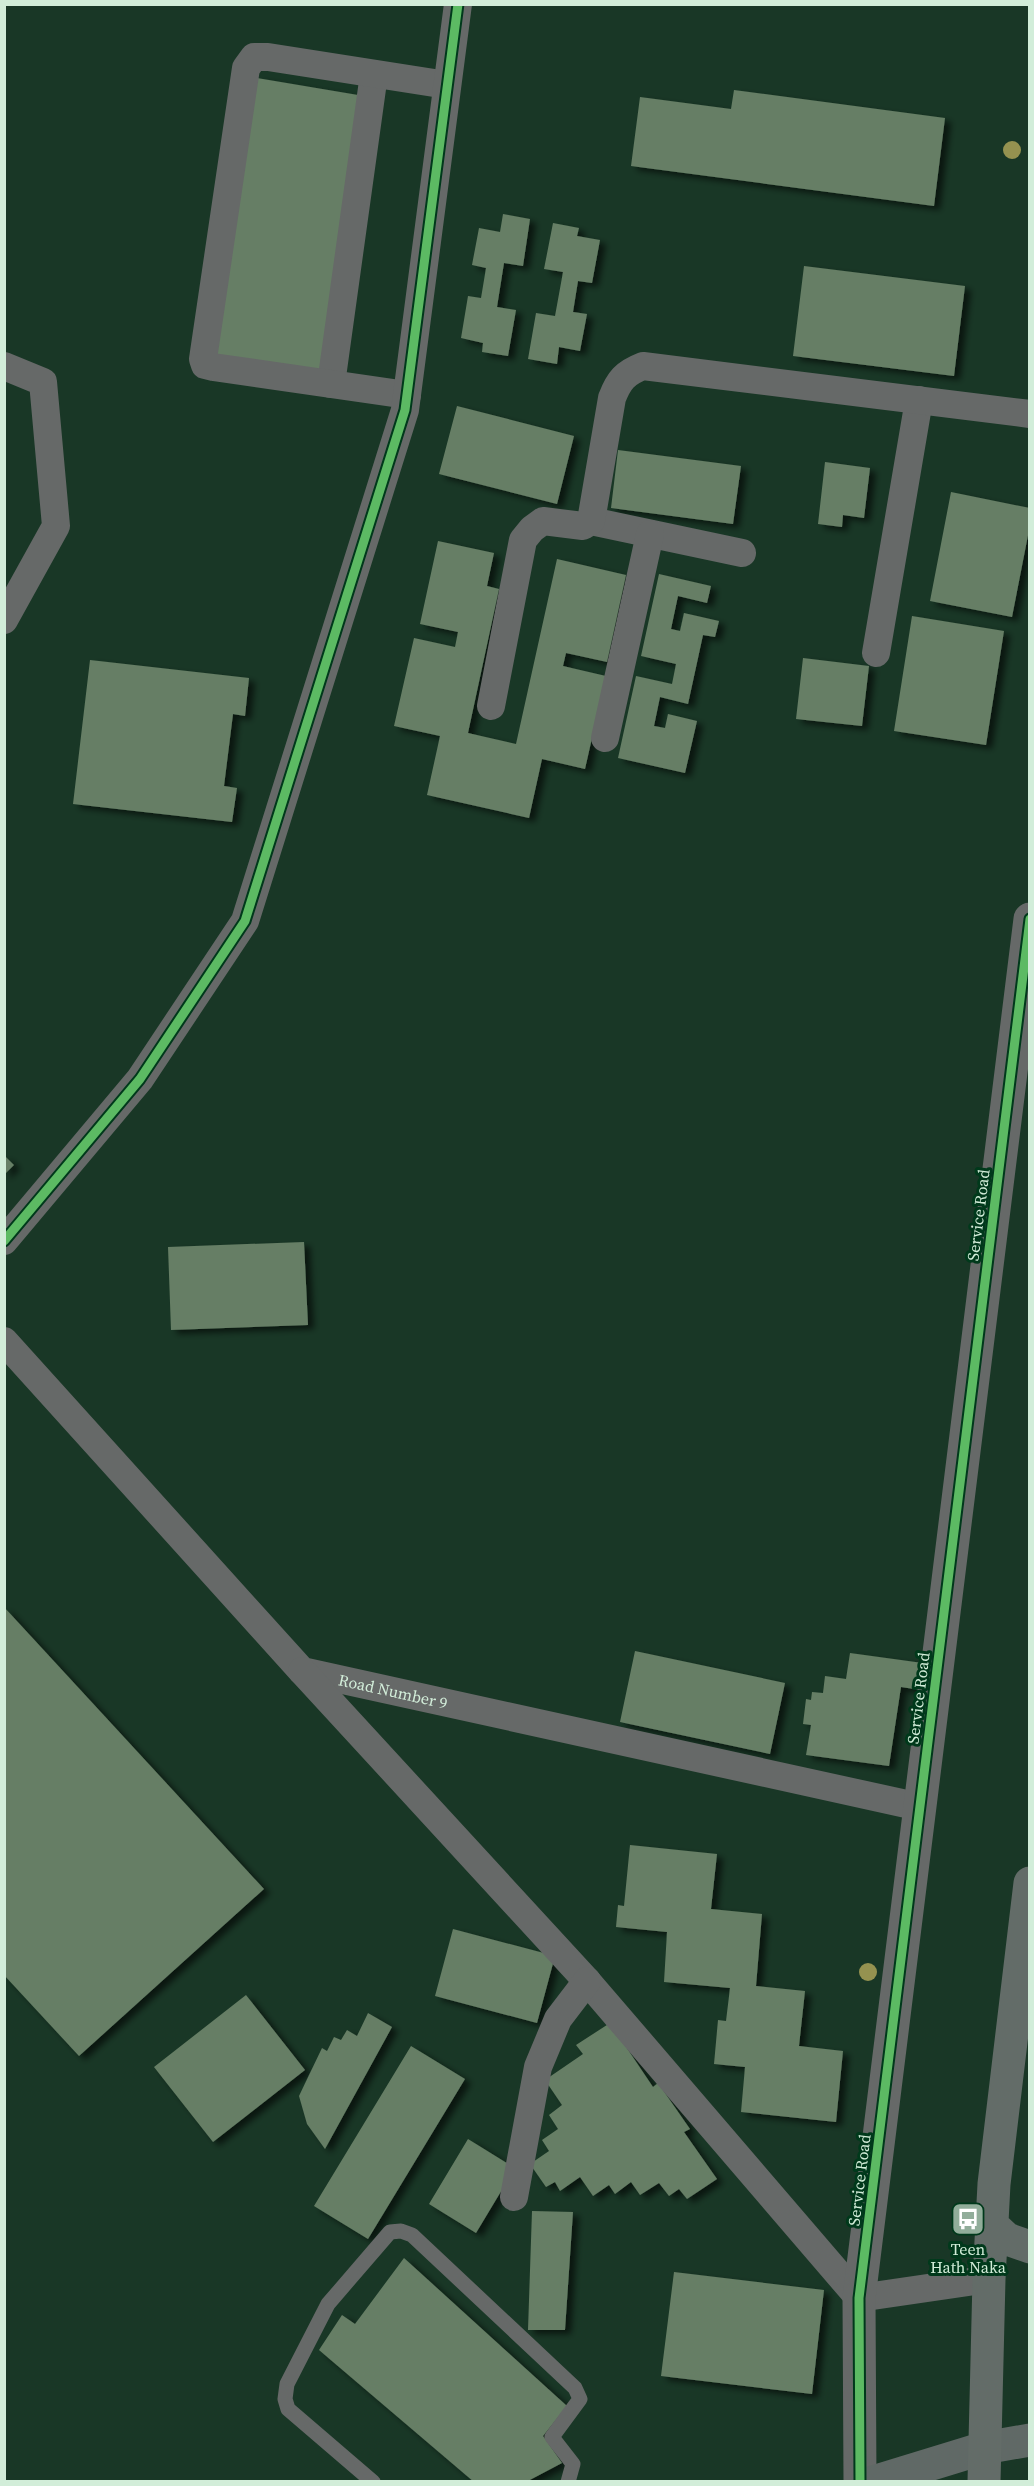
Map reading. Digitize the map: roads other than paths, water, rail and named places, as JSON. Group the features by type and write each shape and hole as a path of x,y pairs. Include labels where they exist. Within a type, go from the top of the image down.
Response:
{"highway":[{"path":"984,2481 988,2279 994,2184 1029,1883"},
{"path":"992,2225 1007,2239 1029,2247"}],"main road":[{"path":"873,2481 920,2474 984,2448 1029,2440"}],"street":[{"path":"4,1241 140,1079 245,921 401,421 407,395 458,4"},
{"path":"407,395 213,367 206,365 203,359 246,68 254,57 268,57 447,85"},
{"path":"331,384 374,74"},
{"path":"4,366 43,382 56,526 4,620"},
{"path":"591,521 612,398 617,384 627,372 644,366 1029,414"},
{"path":"876,653 919,400"},
{"path":"491,706 523,540 543,521 583,526 591,521 742,553"},
{"path":"605,738 650,534"},
{"name":"Service Road","path":"860,2481 859,2298 1029,919"},
{"path":"4,1341 302,1671 587,1981 859,2298 988,2279"},
{"name":"Road Number 9","path":"302,1671 920,1807"},
{"path":"514,2197 538,2067 558,2019 587,1981"}],"lane":[{"path":"373,2481 288,2409 285,2399 287,2384 328,2304 390,2232 401,2231 412,2235 575,2388 580,2399 552,2436 573,2464 568,2481"}],"place":[{"name":"Teen Hath Naka","path":"968,2219"}]}
